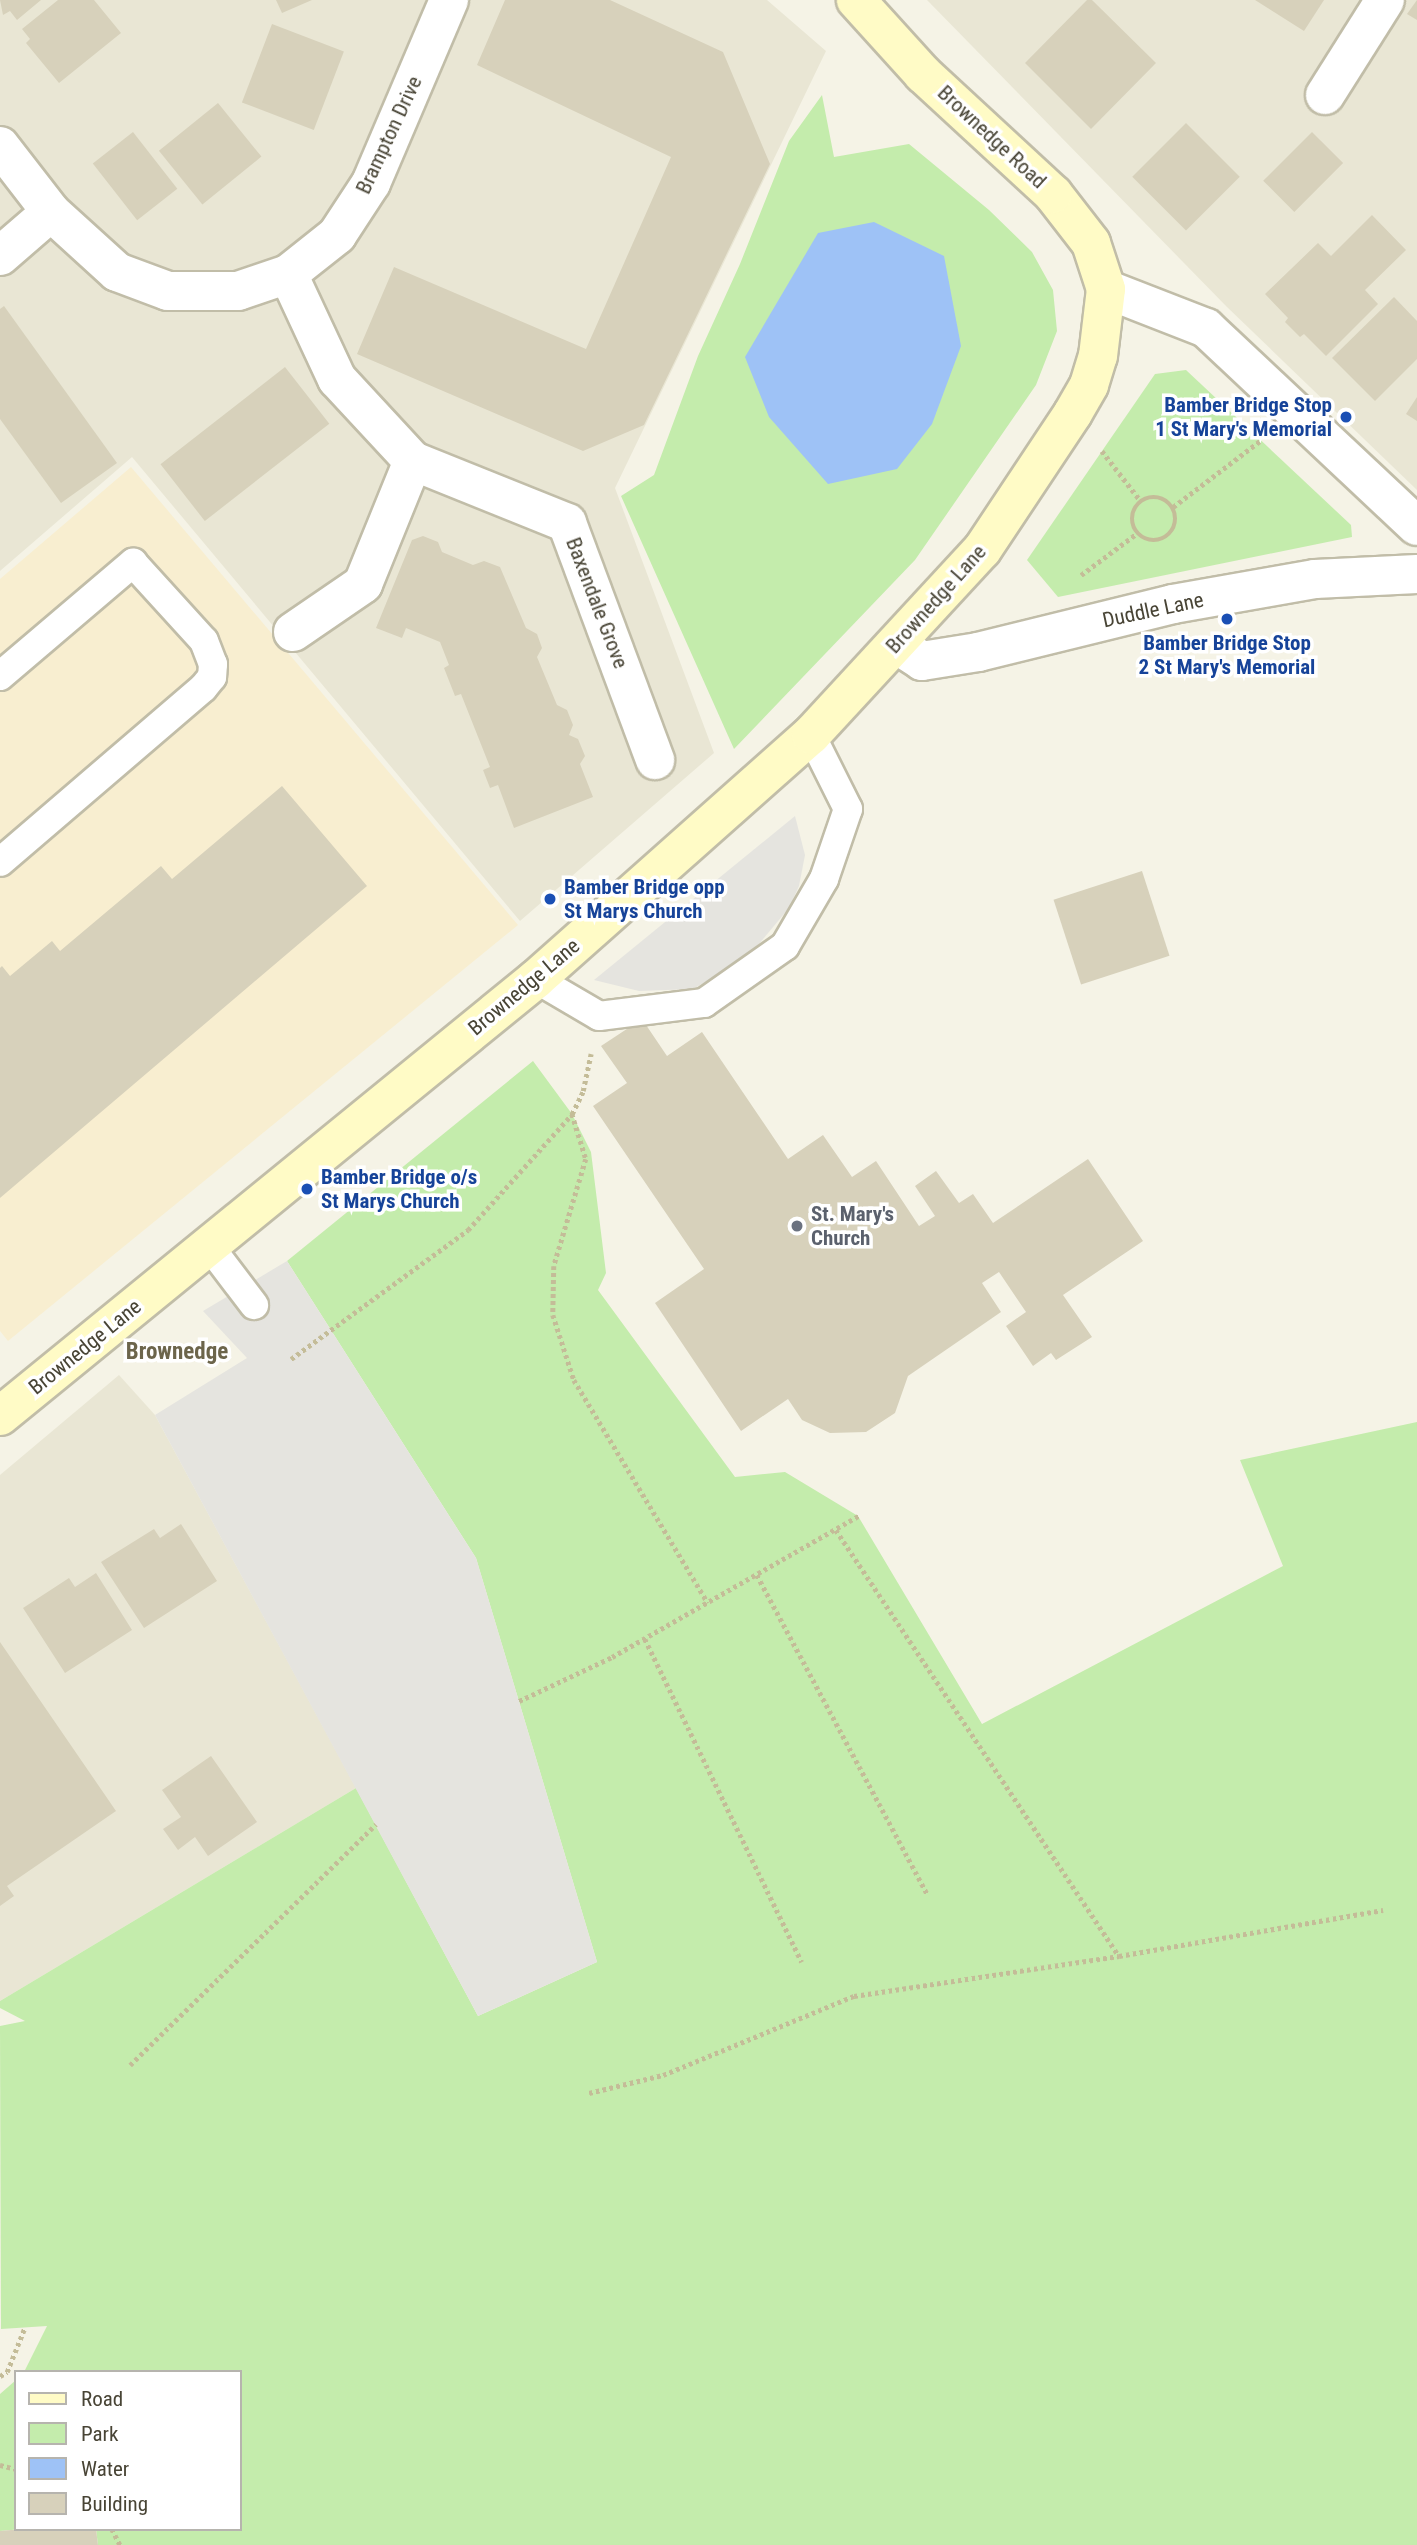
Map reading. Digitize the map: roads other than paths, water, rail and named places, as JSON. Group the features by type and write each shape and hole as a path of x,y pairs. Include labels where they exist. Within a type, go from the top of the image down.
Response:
{"main road":[{"name":"Brownedge Road","path":"856,0 923,74 1053,194 1091,243 1106,289"},
{"name":"Brownedge Lane","path":"0,1416 536,979 811,735 982,550 1073,413 1089,385 1098,356 1106,289"}],"street":[{"name":"Brampton Drive","path":"0,146 51,212 117,272 168,291 237,291 288,274 337,235 371,183 449,0"},
{"path":"1325,95 1385,0"},
{"path":"0,256 51,212"},
{"name":"Baxendale Grove","path":"288,274 337,379 413,461 567,523 655,760"},
{"path":"1106,289 1206,328 1417,526"},
{"path":"293,632 363,584 413,461"},
{"name":"Duddle Lane","path":"896,644 922,661 978,652 1173,604 1315,579 1417,574"}],"lane":[{"path":"0,676 133,563 211,651 212,677 203,688 0,862"},
{"path":"536,979 599,1016 704,1003 785,946 824,879 848,809 811,735"},
{"path":"210,1247 254,1306"}],"water":[{"path":"874,222 944,256 961,346 932,424 897,469 828,484 769,417 745,357 818,233"}],"place":[{"name":"Bamber Bridge Stop 1 St Mary's Memorial","path":"1346,417"},
{"name":"Bamber Bridge Stop 2 St Mary's Memorial","path":"1227,619"},
{"name":"Bamber Bridge opp St Marys Church","path":"550,899"},
{"name":"Bamber Bridge o/s St Marys Church","path":"307,1189"},
{"name":"St. Mary's Church","path":"797,1226"}],"district":[{"name":"Brownedge","path":"177,1352"}]}
